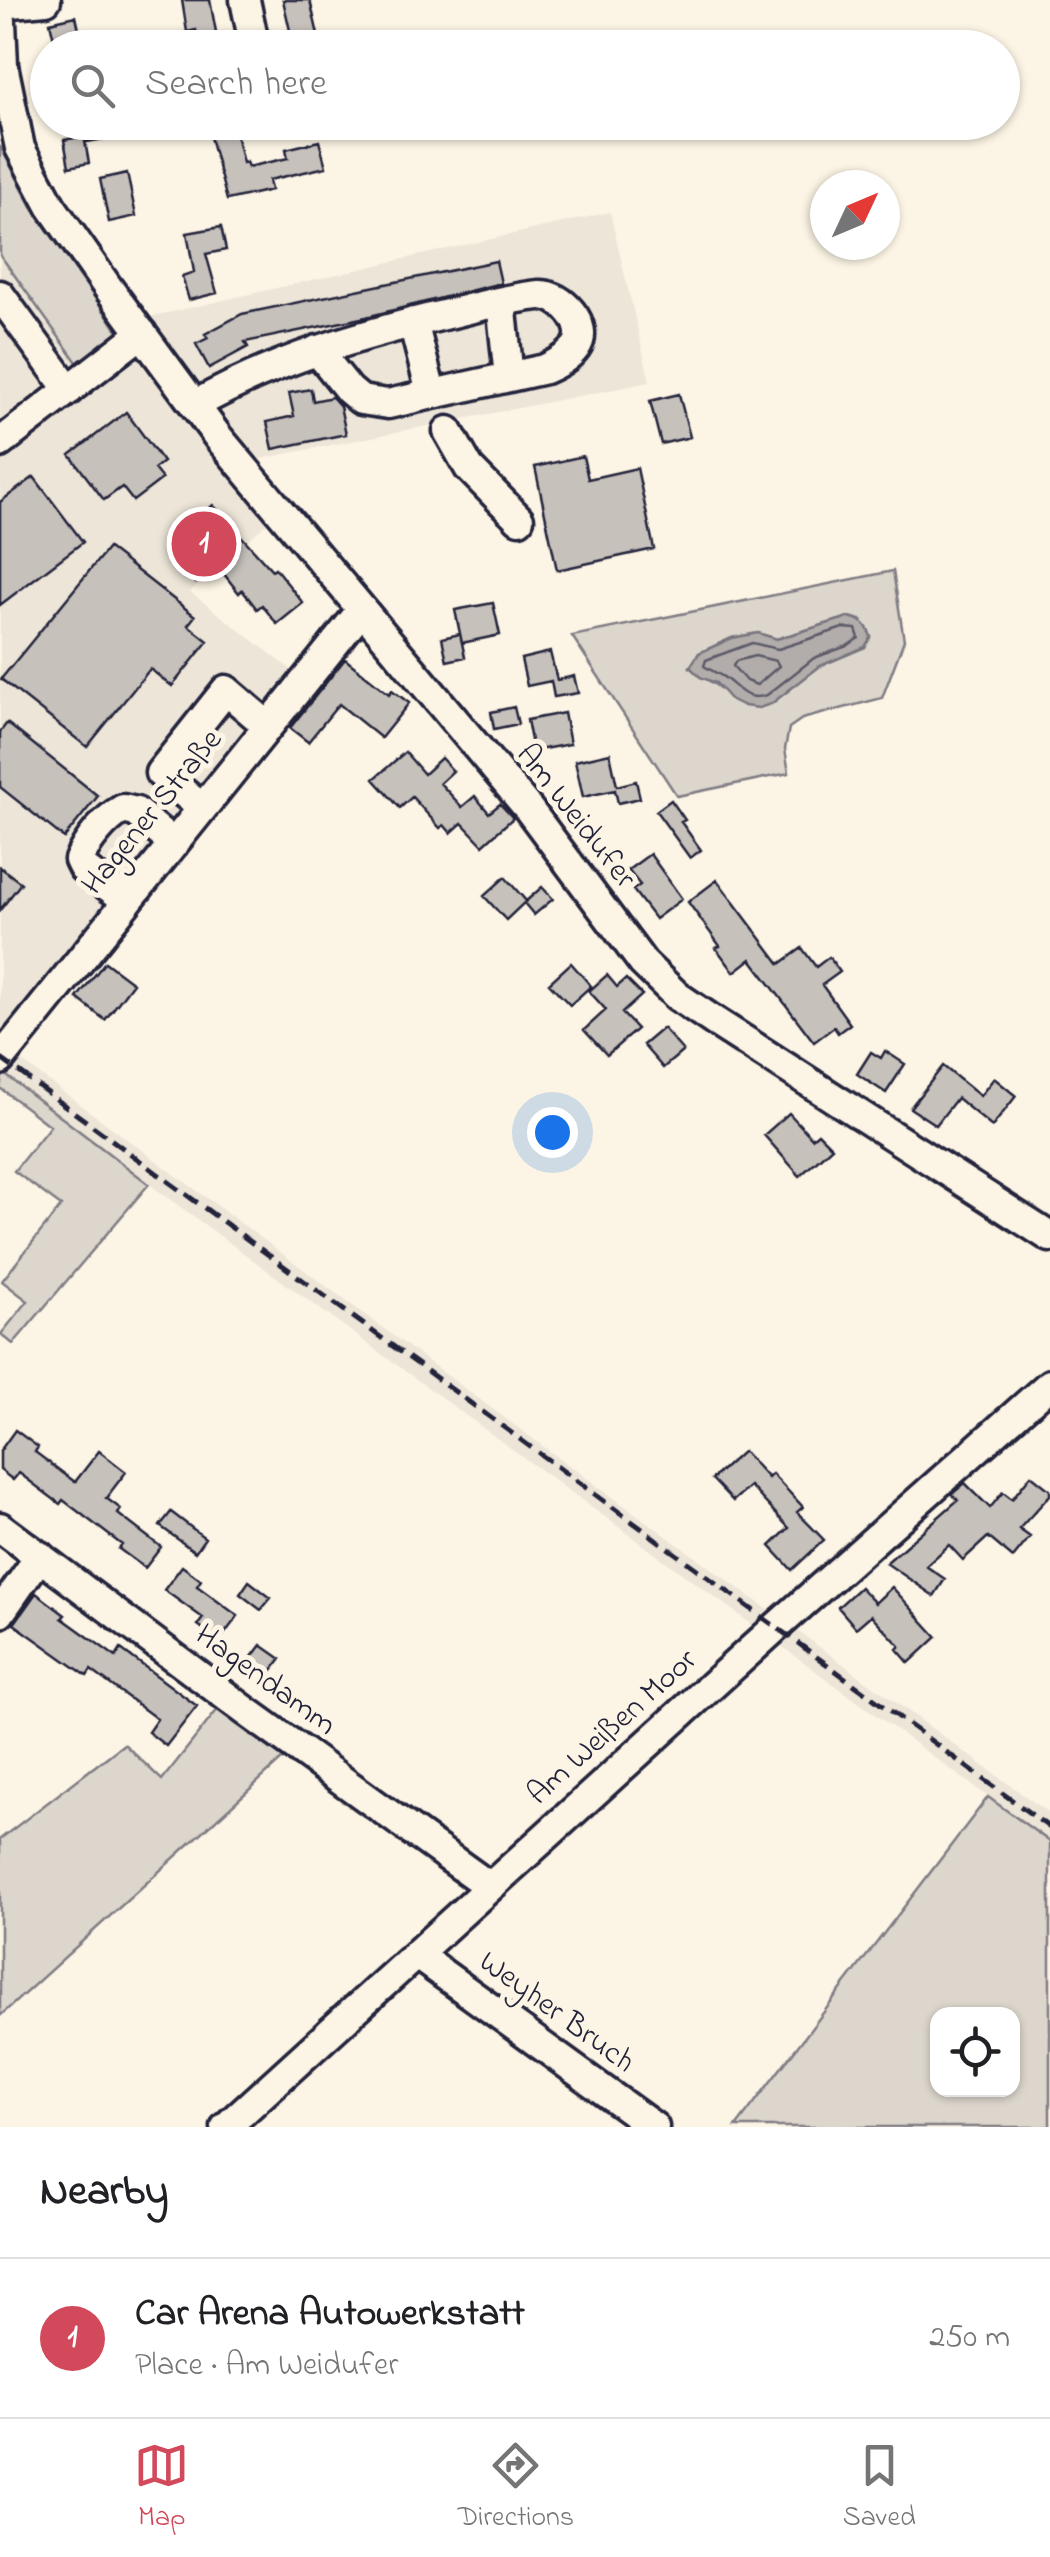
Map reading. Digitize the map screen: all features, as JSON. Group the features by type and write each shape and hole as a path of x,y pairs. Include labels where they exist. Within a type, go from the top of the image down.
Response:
{"street":[{"path":"0,2 46,0"},
{"path":"245,0 251,30"},
{"name":"Am Weidufer","path":"0,2 3,66 20,148 51,206 252,480 526,807 643,964 677,996 1050,1236"},
{"path":"195,405 269,367 317,350 413,322 544,294 566,305 581,337 563,360 544,370 388,404 361,400 348,390 317,350"},
{"path":"0,295 69,390"},
{"path":"501,302 509,377"},
{"path":"413,322 431,394"},
{"path":"0,442 142,333"},
{"path":"448,431 469,468 519,519"},
{"name":"Hagener Straße","path":"0,1060 361,610"},
{"path":"202,808 160,773 226,690 268,726"},
{"path":"128,900 83,868 79,860 84,849 113,814 122,809 136,812 174,844"},
{"name":"Am Weißen Moor","path":"226,2127 1050,1384"},
{"name":"Hagendamm","path":"0,1527 490,1887"},
{"path":"0,1613 40,1556"},
{"name":"Weyher Bruch","path":"417,1955 654,2127"}],"shaded area":[{"path":"0,146 35,212 120,334 79,365 0,255"},
{"path":"610,212 650,382 260,459 293,500 190,592 310,684 13,1055 1050,1814 1050,1842 0,1071 0,255 79,365 120,334 154,316"},
{"path":"893,571 904,640 882,698 802,719 789,728 785,749 789,773 677,796 572,636","holes":["849,617 861,620 871,637 865,647 820,666 771,704 731,699 690,667 699,653 732,638 758,633 776,639"]},
{"path":"3,1073 149,1184 13,1344 1,1334 28,1301 2,1281 61,1206 14,1171 50,1126 0,1088"},
{"path":"218,1709 284,1758 0,2016 0,1839 124,1744 162,1780"},
{"path":"988,1797 1050,1842 1050,2127 736,2127"}],"water":[{"path":"849,617 861,621 868,629 871,637 865,647 820,666 771,704 759,708 730,699 716,683 700,677 690,667 699,653 732,638 758,633 777,639"}],"building":[{"path":"182,0 210,0 216,30 187,30"},
{"path":"283,0 310,0 317,30 290,30"},
{"path":"76,16 79,30 52,30 50,22"},
{"path":"64,140 85,140 89,163 69,167"},
{"path":"211,140 237,140 243,163 248,167 288,158 286,149 319,141 326,167 269,180 271,190 227,200"},
{"path":"127,173 136,216 109,222 100,179"},
{"path":"221,227 226,250 206,254 217,293 189,300 182,276 194,272 187,233"},
{"path":"496,261 501,283 245,342 248,347 209,368 196,344 208,338 205,334 242,314"},
{"path":"311,389 313,401 332,397 340,406 346,434 273,449 267,422 294,416 289,393"},
{"path":"679,394 690,437 661,444 650,401"},
{"path":"126,412 163,462 154,469 162,479 133,501 122,487 104,500 70,455"},
{"path":"583,456 588,479 637,468 654,549 557,570 535,467"},
{"path":"34,477 83,542 0,605 0,502"},
{"path":"213,505 272,570 275,568 303,603 277,624 262,605 257,609 242,590 239,593 216,564 196,583 165,550"},
{"path":"108,548 195,616 188,625 208,641 172,686 150,669 87,747 1,679"},
{"path":"493,603 500,635 462,643 455,610"},
{"path":"460,634 465,657 447,661 442,638"},
{"path":"550,652 557,680 574,676 578,693 554,697 551,681 527,686 521,659"},
{"path":"345,659 389,694 392,690 409,703 381,738 339,704 308,742 290,728"},
{"path":"514,707 518,724 494,729 491,712"},
{"path":"564,713 570,744 533,751 527,720"},
{"path":"7,723 98,796 64,838 0,787 0,732"},
{"path":"405,752 424,774 441,758 453,771 440,783 462,807 475,796 489,813 500,804 513,818 483,845 462,823 451,833 444,825 440,828 412,797 400,808 374,779"},
{"path":"610,753 617,786 636,781 640,798 618,803 615,790 583,797 575,761"},
{"path":"671,800 701,850 690,858 656,811"},
{"path":"650,854 682,899 655,919 633,890 640,885 628,870"},
{"path":"0,867 21,883 0,910"},
{"path":"505,877 526,901 506,920 484,896"},
{"path":"717,880 780,964 802,948 816,967 829,957 840,972 822,985 850,1024 838,1033 834,1027 814,1042 751,959 734,972 688,902"},
{"path":"542,887 553,899 534,915 524,903"},
{"path":"105,962 133,983 105,1020 77,998"},
{"path":"571,963 591,986 570,1005 549,983"},
{"path":"607,975 617,987 626,979 642,995 622,1013 637,1029 607,1055 584,1030 606,1010 589,991"},
{"path":"663,1028 683,1051 663,1068 643,1045"},
{"path":"885,1051 905,1064 886,1093 857,1074 871,1052 881,1058"},
{"path":"943,1066 980,1096 994,1078 1016,1096 992,1127 957,1098 936,1125 910,1108"},
{"path":"789,1113 812,1138 818,1133 832,1147 800,1176 764,1135"},
{"path":"15,1430 38,1447 35,1452 75,1482 99,1451 126,1472 106,1498 121,1509 118,1514 161,1547 145,1568 119,1549 122,1545 63,1500 60,1504 19,1473 13,1480 0,1470 0,1451"},
{"path":"743,1451 803,1507 797,1512 824,1540 792,1570 770,1546 789,1528 750,1486 733,1501 712,1479"},
{"path":"1031,1475 1050,1490 1050,1495 1019,1529 1030,1537 1013,1558 988,1537 963,1560 949,1545 926,1566 945,1579 934,1596 886,1563 958,1500 952,1494 965,1483 990,1508 1003,1492 1012,1499"},
{"path":"171,1512 205,1538 195,1552 160,1526"},
{"path":"182,1566 201,1580 197,1586 238,1616 219,1641 198,1625 203,1618 164,1590"},
{"path":"249,1581 271,1598 261,1610 240,1594"},
{"path":"860,1587 875,1603 892,1587 937,1637 909,1663 897,1649 900,1646 871,1615 856,1628 838,1607"},
{"path":"36,1593 65,1615 62,1618 116,1657 121,1649 197,1706 166,1746 148,1732 157,1719 91,1670 87,1676 14,1624"},
{"path":"261,1645 281,1659 262,1685 242,1670"}],"railway":[{"path":"0,1058 1050,1828"}],"place":[{"name":"Car Arena Autowerkstatt","path":"204,544"}]}
